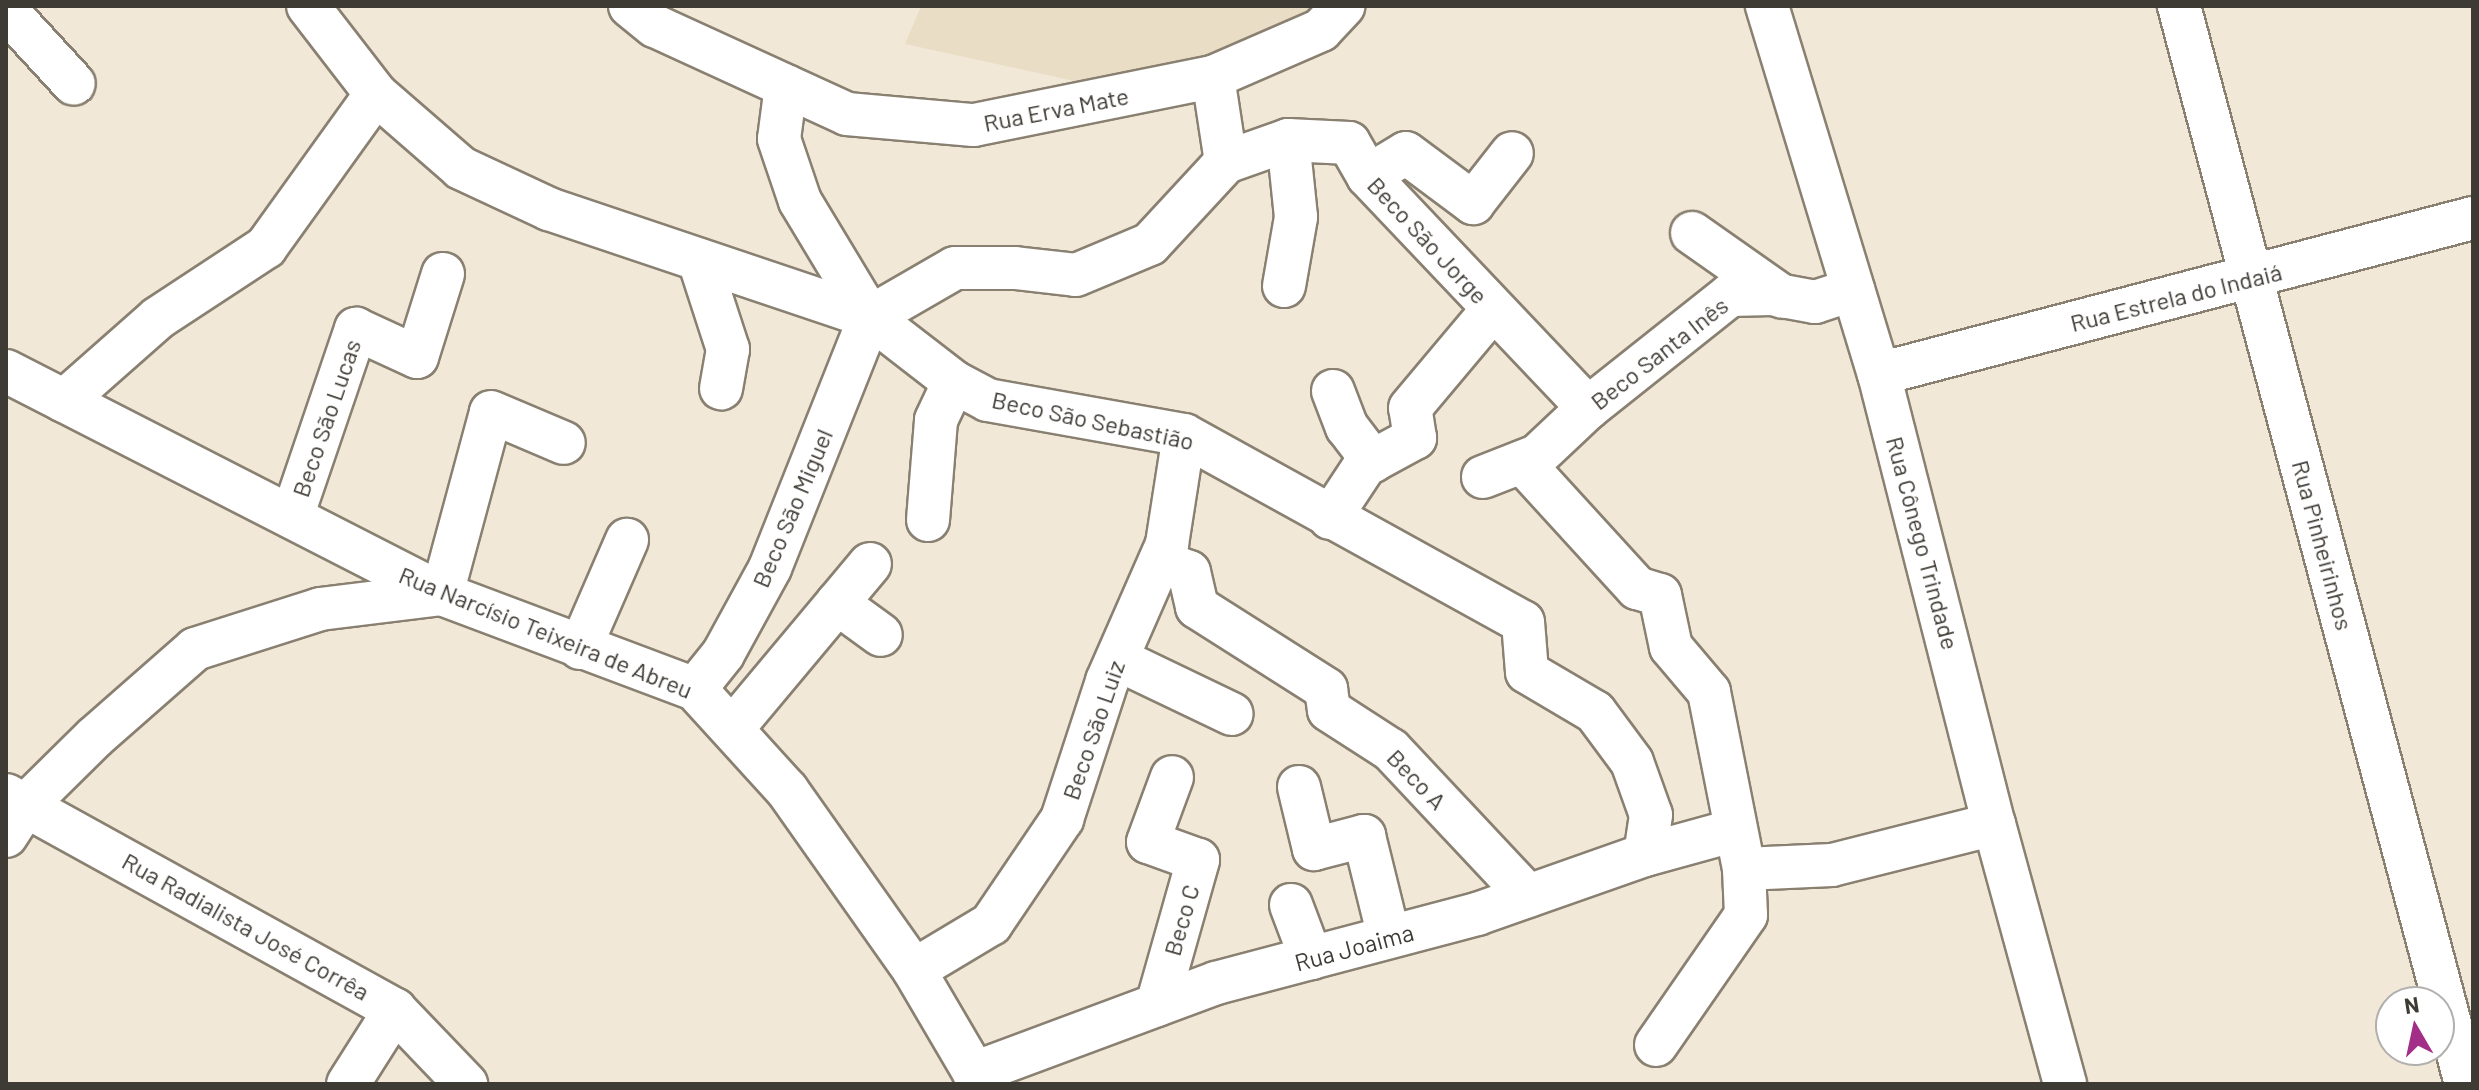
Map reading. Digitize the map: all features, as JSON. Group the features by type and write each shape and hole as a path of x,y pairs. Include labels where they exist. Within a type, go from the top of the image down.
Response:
{"street":[{"name":"Beco São Sebastião","path":"308,6 376,94 461,168 549,209 870,317 954,382 988,400 1184,435 1523,622 1527,672 1595,712 1632,762 1651,815 1645,855"},
{"name":"Rua Erva Mate","path":"630,6 655,26 847,114 974,125 1213,77 1321,30 1343,6"},
{"name":"Rua Cônego Trindade","path":"1767,6 1879,374 1994,824 2065,1084"},
{"name":"Rua Pinheirinhos","path":"2179,6 2466,1084"},
{"path":"6,10 74,84"},
{"path":"1213,77 1226,162"},
{"path":"786,86 779,139 800,201 870,317"},
{"path":"64,401 158,318 266,247 376,94"},
{"path":"1284,286 1296,217 1288,140"},
{"name":"Beco São Jorge","path":"870,317 955,268 1015,268 1076,275 1150,244 1226,162 1288,140 1349,143 1368,176 1588,408"},
{"path":"1368,176 1406,153 1473,203 1512,153"},
{"name":"Rua Estrela do Indaiá","path":"1879,374 2473,218"},
{"path":"1692,233 1783,297"},
{"path":"699,260 728,349 721,388"},
{"name":"Beco São Lucas","path":"292,517 356,329 417,357 443,274"},
{"name":"Beco Santa Inês","path":"1483,477 1537,456 1588,408 1730,295 1815,302 1853,290"},
{"path":"1330,518 1365,465 1415,438 1410,408 1493,309"},
{"name":"Beco São Miguel","path":"695,689 723,654 770,568 870,317"},
{"name":"Rua Narcísio Teixeira de Abreu","path":"6,371 442,594 695,689 787,790 914,970 978,1079"},
{"path":"928,520 936,420 954,382"},
{"path":"1333,391 1347,427 1373,461"},
{"path":"13,811 195,649 320,609 442,594 491,412 564,443"},
{"name":"Beco São Luiz","path":"914,970 991,924 1062,819 1117,659 1167,544 1184,435"},
{"path":"1522,462 1637,588 1660,595 1671,647 1709,692 1740,850 1746,915 1656,1045"},
{"path":"580,648 627,540"},
{"name":"Beco A","path":"1160,561 1189,572 1197,607 1326,689 1329,710 1391,750 1528,896"},
{"path":"732,729 870,564"},
{"path":"837,603 881,635"},
{"path":"1117,659 1232,714"},
{"name":"Beco C","path":"1157,1005 1198,860 1148,842 1172,777"},
{"path":"1299,787 1314,849 1364,836 1389,937"},
{"name":"Rua Radialista José Corrêa","path":"13,811 395,1010 466,1084"},
{"name":"Rua Joaima","path":"978,1079 1216,983 1528,896 1645,855 1740,850 1832,865 1994,824"},
{"path":"1291,905 1311,958"},
{"path":"348,1084 395,1010"}],"shaded area":[{"path":"921,6 1314,6 1304,17 1210,59 1093,85 905,44"}]}
